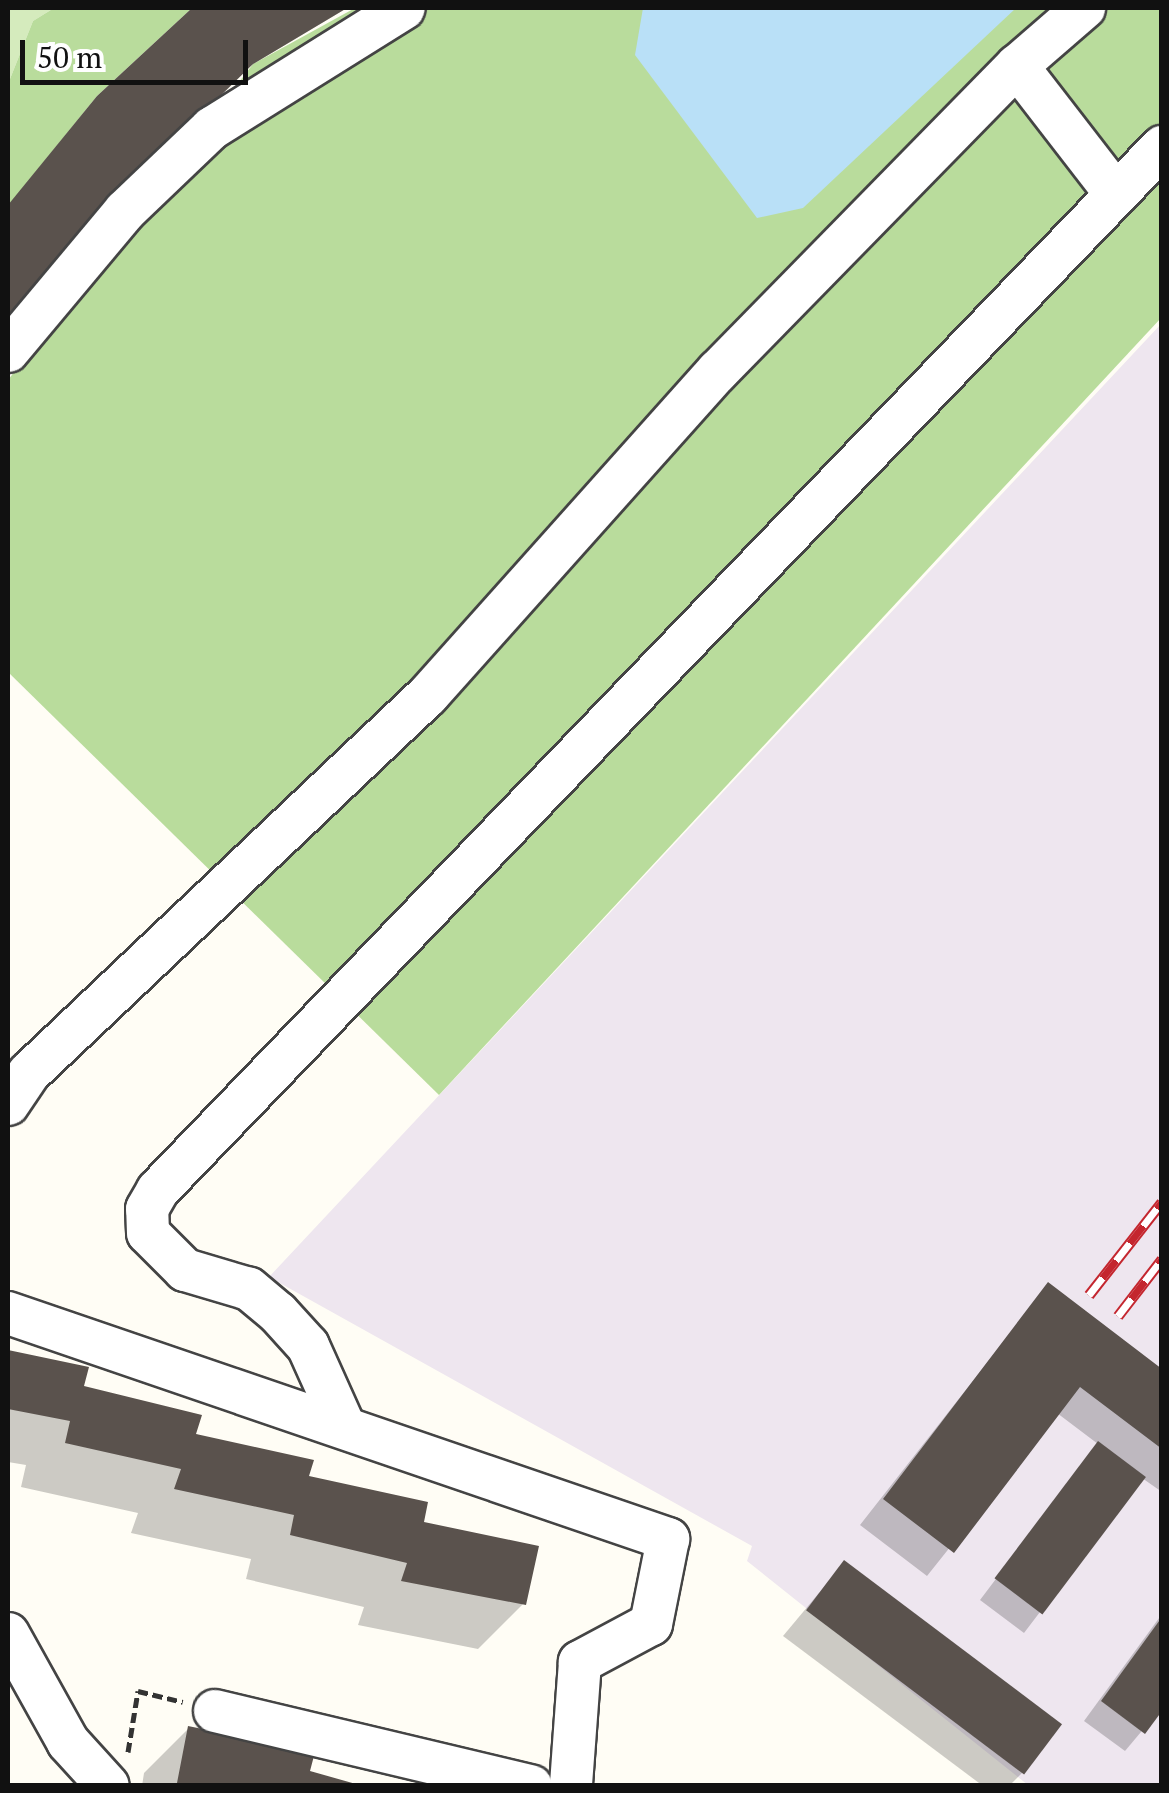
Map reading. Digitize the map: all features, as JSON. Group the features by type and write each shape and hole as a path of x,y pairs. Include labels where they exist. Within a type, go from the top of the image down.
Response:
{"lane":[{"path":"8,350 126,211 212,128 404,8"},
{"path":"8,1104 29,1073 428,695 718,371 1017,66 1084,8"},
{"path":"1017,66 1116,194"},
{"path":"344,1426 308,1346 278,1313 249,1289 185,1270 148,1233 147,1209 158,1190 1162,148"},
{"path":"8,1313 668,1539 651,1624 580,1662 572,1786"},
{"path":"8,1634 68,1742 117,1776"},
{"path":"215,1710 530,1786"}],"path":[{"path":"117,1776 138,1691 215,1710"}],"shaded area":[{"path":"1161,324 1161,1785 1028,1785 747,1561 752,1546 269,1277"}],"green space":[{"path":"8,8 54,8 33,21 8,84"},
{"path":"54,8 192,8 97,96 8,206 8,84 33,21"},
{"path":"355,8 1161,8 1161,318 439,1095 8,672 8,380 253,64"}],"water":[{"path":"643,8 1016,8 803,208 757,218 635,55"}],"building":[{"path":"192,8 347,8 253,64 68,245 8,323 8,205 97,96"},
{"path":"1048,1282 1162,1369 1162,1449 1080,1387 954,1553 883,1499"},
{"path":"8,1350 89,1367 84,1386 202,1415 196,1434 314,1460 309,1476 428,1502 424,1522 539,1546 526,1605 401,1581 407,1563 290,1535 294,1515 174,1489 181,1469 65,1443 70,1421 8,1409"},
{"path":"1098,1441 1146,1477 1042,1614 994,1578"},
{"path":"844,1560 1062,1724 1024,1775 806,1610"},
{"path":"1162,1617 1162,1711 1145,1734 1101,1701"},
{"path":"188,1726 315,1752 310,1771 363,1786 177,1783"}],"railway":[{"path":"1089,1295 1162,1202"},
{"path":"1118,1316 1162,1259"}]}
